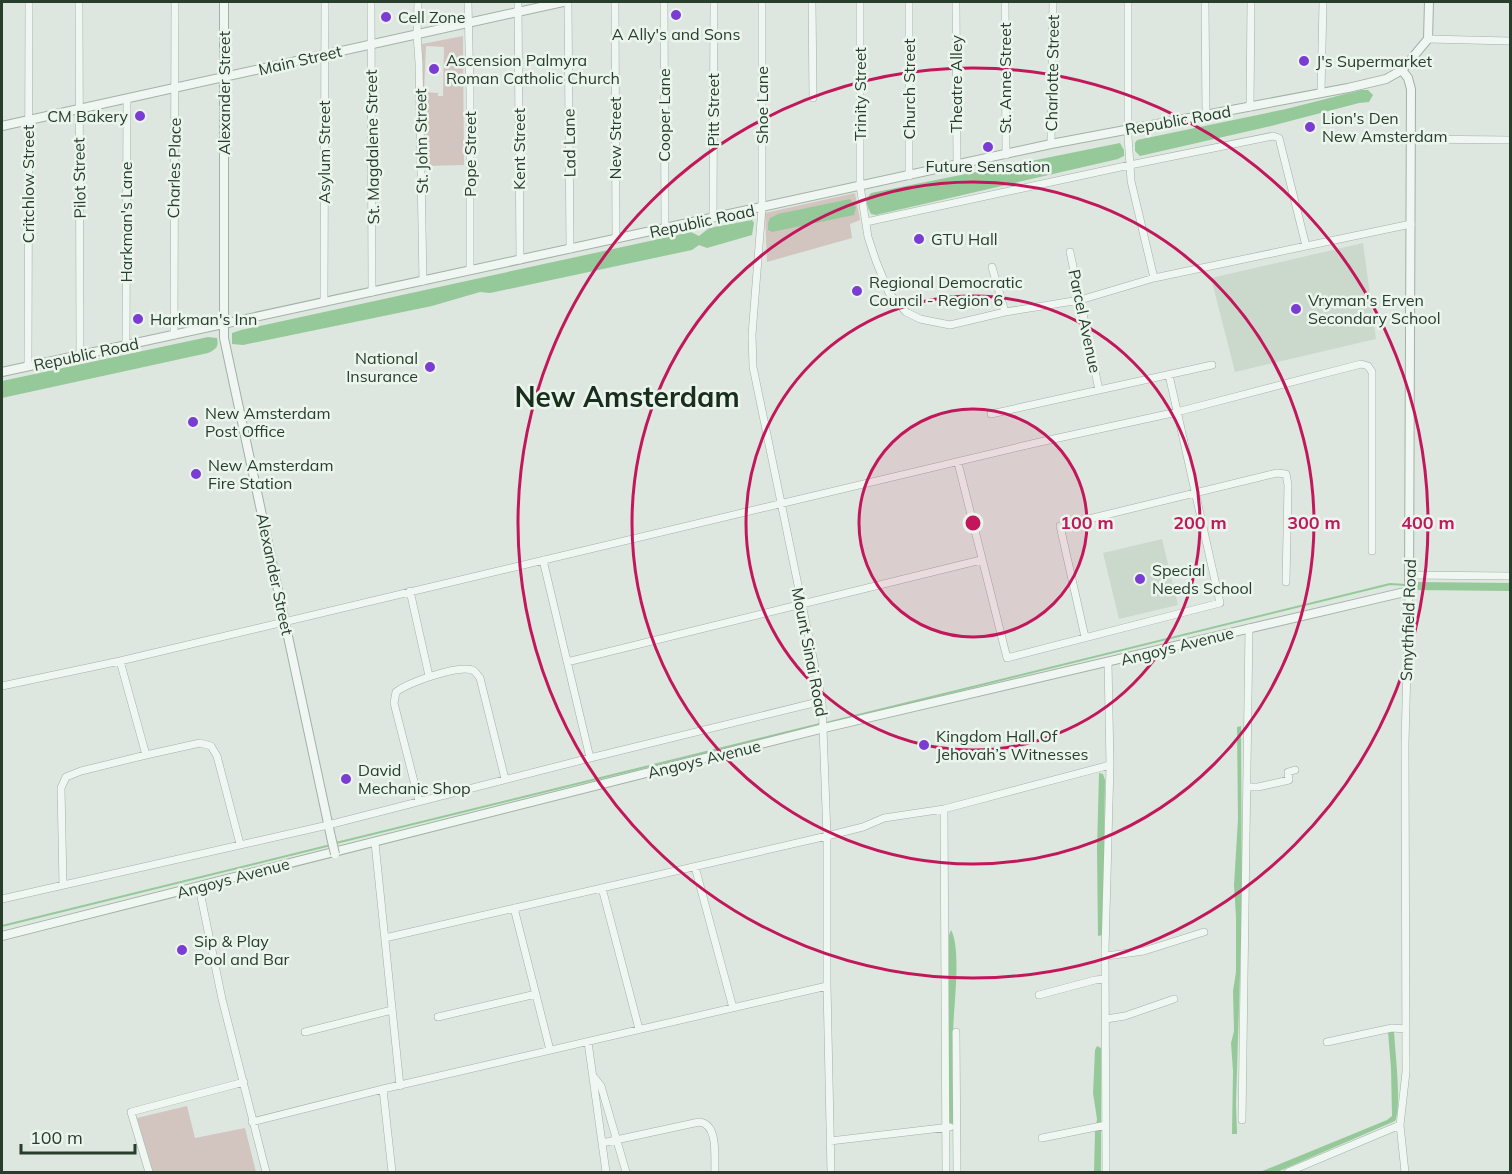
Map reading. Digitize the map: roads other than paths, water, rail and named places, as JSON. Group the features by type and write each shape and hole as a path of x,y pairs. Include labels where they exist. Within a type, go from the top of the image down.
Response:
{"street":[{"name":"Critchlow Street","path":"28,366 29,2"},
{"name":"Pilot Street","path":"79,2 80,355"},
{"name":"Charles Place","path":"174,335 176,2"},
{"name":"Alexander Street","path":"224,2 224,325 334,853"},
{"name":"Asylum Street","path":"324,302 325,2"},
{"name":"St. Magdalene Street","path":"371,2 372,292"},
{"name":"St. John Street","path":"418,2 423,281"},
{"name":"Pope Street","path":"468,2 471,93 471,270"},
{"name":"Kent Street","path":"518,2 520,260"},
{"name":"Main Street","path":"2,126 565,2"},
{"name":"Lad Lane","path":"565,2 570,249"},
{"name":"New Street","path":"615,2 616,239"},
{"name":"Cooper Lane","path":"664,2 665,229"},
{"name":"Pitt Street","path":"713,218 714,2"},
{"name":"Shoe Lane","path":"762,2 762,208"},
{"path":"812,2 813,98"},
{"name":"Trinity Street","path":"860,2 860,186 866,222 876,261 889,293 906,312 920,319 950,325 1005,312 1080,300 1154,278 1411,224"},
{"name":"Church Street","path":"909,2 909,176"},
{"name":"Theatre Alley","path":"956,2 957,166"},
{"name":"St. Anne Street","path":"1005,2 1006,155"},
{"name":"Charlotte Street","path":"1051,144 1053,2"},
{"path":"1128,2 1131,181 1154,278"},
{"path":"1205,2 1206,115"},
{"path":"1250,107 1251,2"},
{"path":"1321,92 1323,2"},
{"path":"1402,70 1428,39 1429,2"},
{"path":"1428,39 1510,41"},
{"name":"Republic Road","path":"2,372 1051,144 1386,79 1402,70"},
{"name":"Smythfield Road","path":"1402,70 1408,78 1411,89 1410,574 1405,743 1406,1072 1400,1125 1405,1173"},
{"name":"Harkman's Lane","path":"126,346 127,99"},
{"path":"866,222 1272,136 1279,138 1306,246"},
{"path":"1411,139 1510,140"},
{"name":"Mount Sinai Road","path":"762,208 752,335 753,367 822,701 824,726 831,1173"},
{"name":"Parcel Avenue","path":"1070,252 1099,390"},
{"path":"992,267 1005,312"},
{"path":"2,686 120,662 410,591 782,505 1040,442 1177,412 1361,364 1368,366 1372,372 1372,551"},
{"path":"991,414 1212,365"},
{"path":"958,463 1007,658 1220,603 1169,375"},
{"path":"1086,637 1060,526 1277,473 1286,474 1288,478 1286,582"},
{"path":"543,560 590,758"},
{"path":"567,662 981,560"},
{"path":"1410,574 1510,576"},
{"path":"410,591 429,676"},
{"name":"Angoys Avenue","path":"2,936 375,843 824,726 1409,591"},
{"path":"1242,1120 1249,628"},
{"path":"120,662 146,754"},
{"path":"1106,1173 1105,979 1110,765 1108,662"},
{"path":"419,801 394,703 396,692 404,686 429,676 469,670 475,672 480,678 505,779"},
{"path":"2,899 328,825 822,701"},
{"path":"63,885 61,788 66,777 146,754 200,743 211,746 217,756 240,844"},
{"path":"385,938 864,827 884,818 944,809 1110,765"},
{"path":"1246,788 1289,780 1288,772 1295,770"},
{"path":"944,809 946,1173"},
{"path":"375,843 400,1086"},
{"path":"695,867 733,1008"},
{"path":"199,887 222,999 266,1173"},
{"path":"602,888 639,1029"},
{"path":"514,908 550,1050"},
{"path":"1106,956 1144,951 1204,932"},
{"path":"1039,995 1105,979"},
{"path":"252,1122 383,1089 827,986"},
{"path":"438,1017 536,994"},
{"path":"1106,1019 1125,1016 1174,999"},
{"path":"305,1032 392,1010"},
{"path":"1327,1042 1392,1028 1406,1029"},
{"path":"956,1032 957,1173"},
{"path":"588,1042 606,1173"},
{"path":"592,1075 601,1086 626,1173"},
{"path":"149,1173 131,1112 244,1082"},
{"path":"383,1089 392,1173"},
{"path":"602,1143 705,1122 711,1129 715,1173"},
{"path":"1042,1138 1106,1125"},
{"path":"1288,1173 1400,1125"},
{"path":"830,1141 957,1127"}],"waterway":[{"path":"826,723 1390,584 1406,585"},
{"path":"1415,586 1510,587"},
{"path":"336,843 820,724"},
{"path":"2,926 331,845"}],"place":[{"name":"A Ally's and Sons","path":"676,15"},
{"name":"Cell Zone","path":"386,17"},
{"name":"J's Supermarket","path":"1304,61"},
{"name":"Ascension Palmyra Roman Catholic Church","path":"434,69"},
{"name":"CM Bakery","path":"140,116"},
{"name":"Lion's Den New Amsterdam","path":"1310,127"},
{"name":"Future Sensation","path":"988,147"},
{"name":"GTU Hall","path":"919,239"},
{"name":"Regional Democratic Council - Region 6","path":"857,291"},
{"name":"Vryman's Erven Secondary School","path":"1296,309"},
{"name":"Harkman's Inn","path":"138,319"},
{"name":"National Insurance","path":"430,367"},
{"name":"New Amsterdam Post Office","path":"193,422"},
{"name":"New Amsterdam Fire Station","path":"196,474"},
{"name":"Special Needs School","path":"1140,579"},
{"name":"Kingdom Hall Of Jehovah’s Witnesses","path":"924,745"},
{"name":"David Mechanic Shop","path":"346,779"},
{"name":"Sip & Play Pool and Bar","path":"182,950"}],"district":[{"name":"New Amsterdam","path":"627,396"}]}
